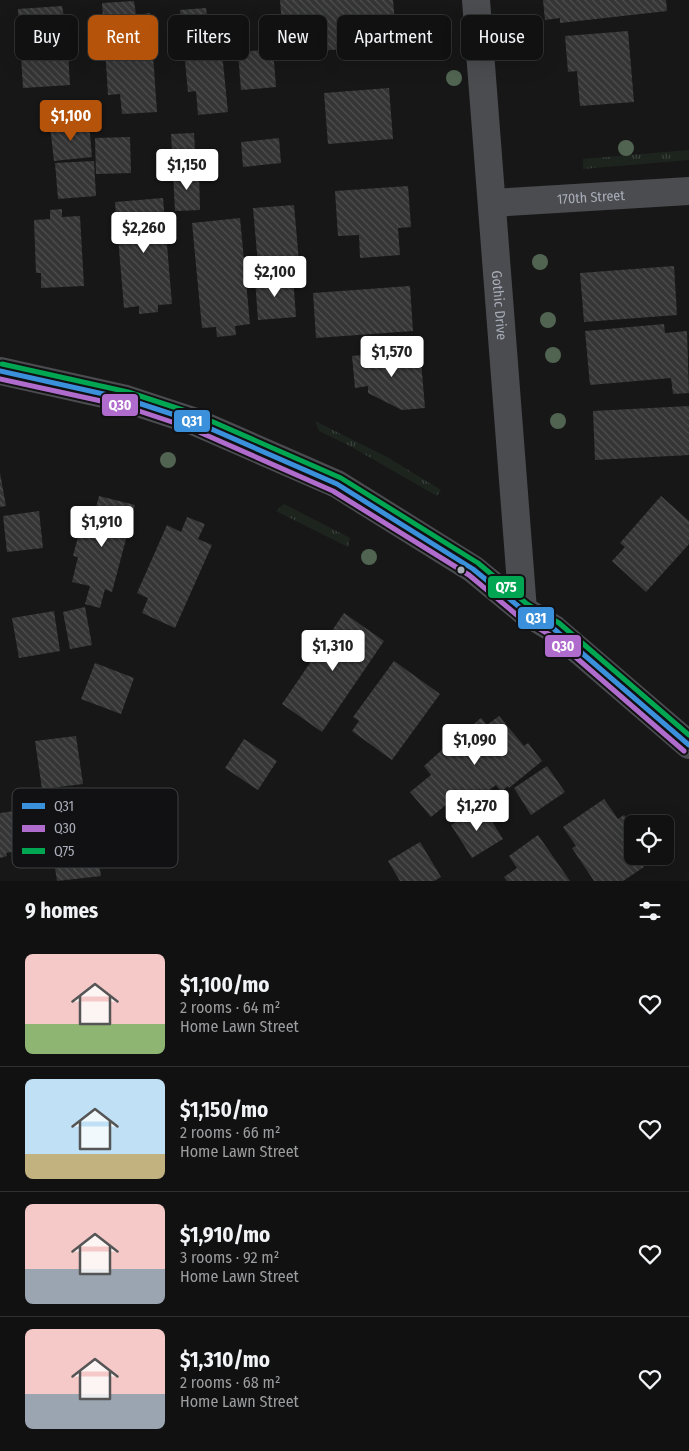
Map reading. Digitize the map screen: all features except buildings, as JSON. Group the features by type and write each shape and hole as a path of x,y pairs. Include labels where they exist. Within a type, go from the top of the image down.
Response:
{"street":[{"name":"Gothic Drive","path":"476,0 523,610"},
{"name":"170th Street","path":"492,203 689,190"},
{"path":"0,371 126,399 193,421 337,484 473,569 523,610 554,629 689,745"}],"green space":[{"path":"689,150 689,160 583,169 583,159"},
{"path":"315,421 387,457 441,490 437,496 350,446 319,431"},
{"path":"284,504 350,538 348,547 276,511"}],"transit line":[{"name":"Q75","path":"2,364 128,392 195,414 341,478 478,563 527,604 559,623 689,735"},
{"name":"Q31","path":"0,371 126,399 193,421 337,484 473,569 523,610 554,629 689,745"},
{"name":"Q30","path":"0,379 124,406 190,428 333,491 469,575 518,616 550,635 684,751"}]}
